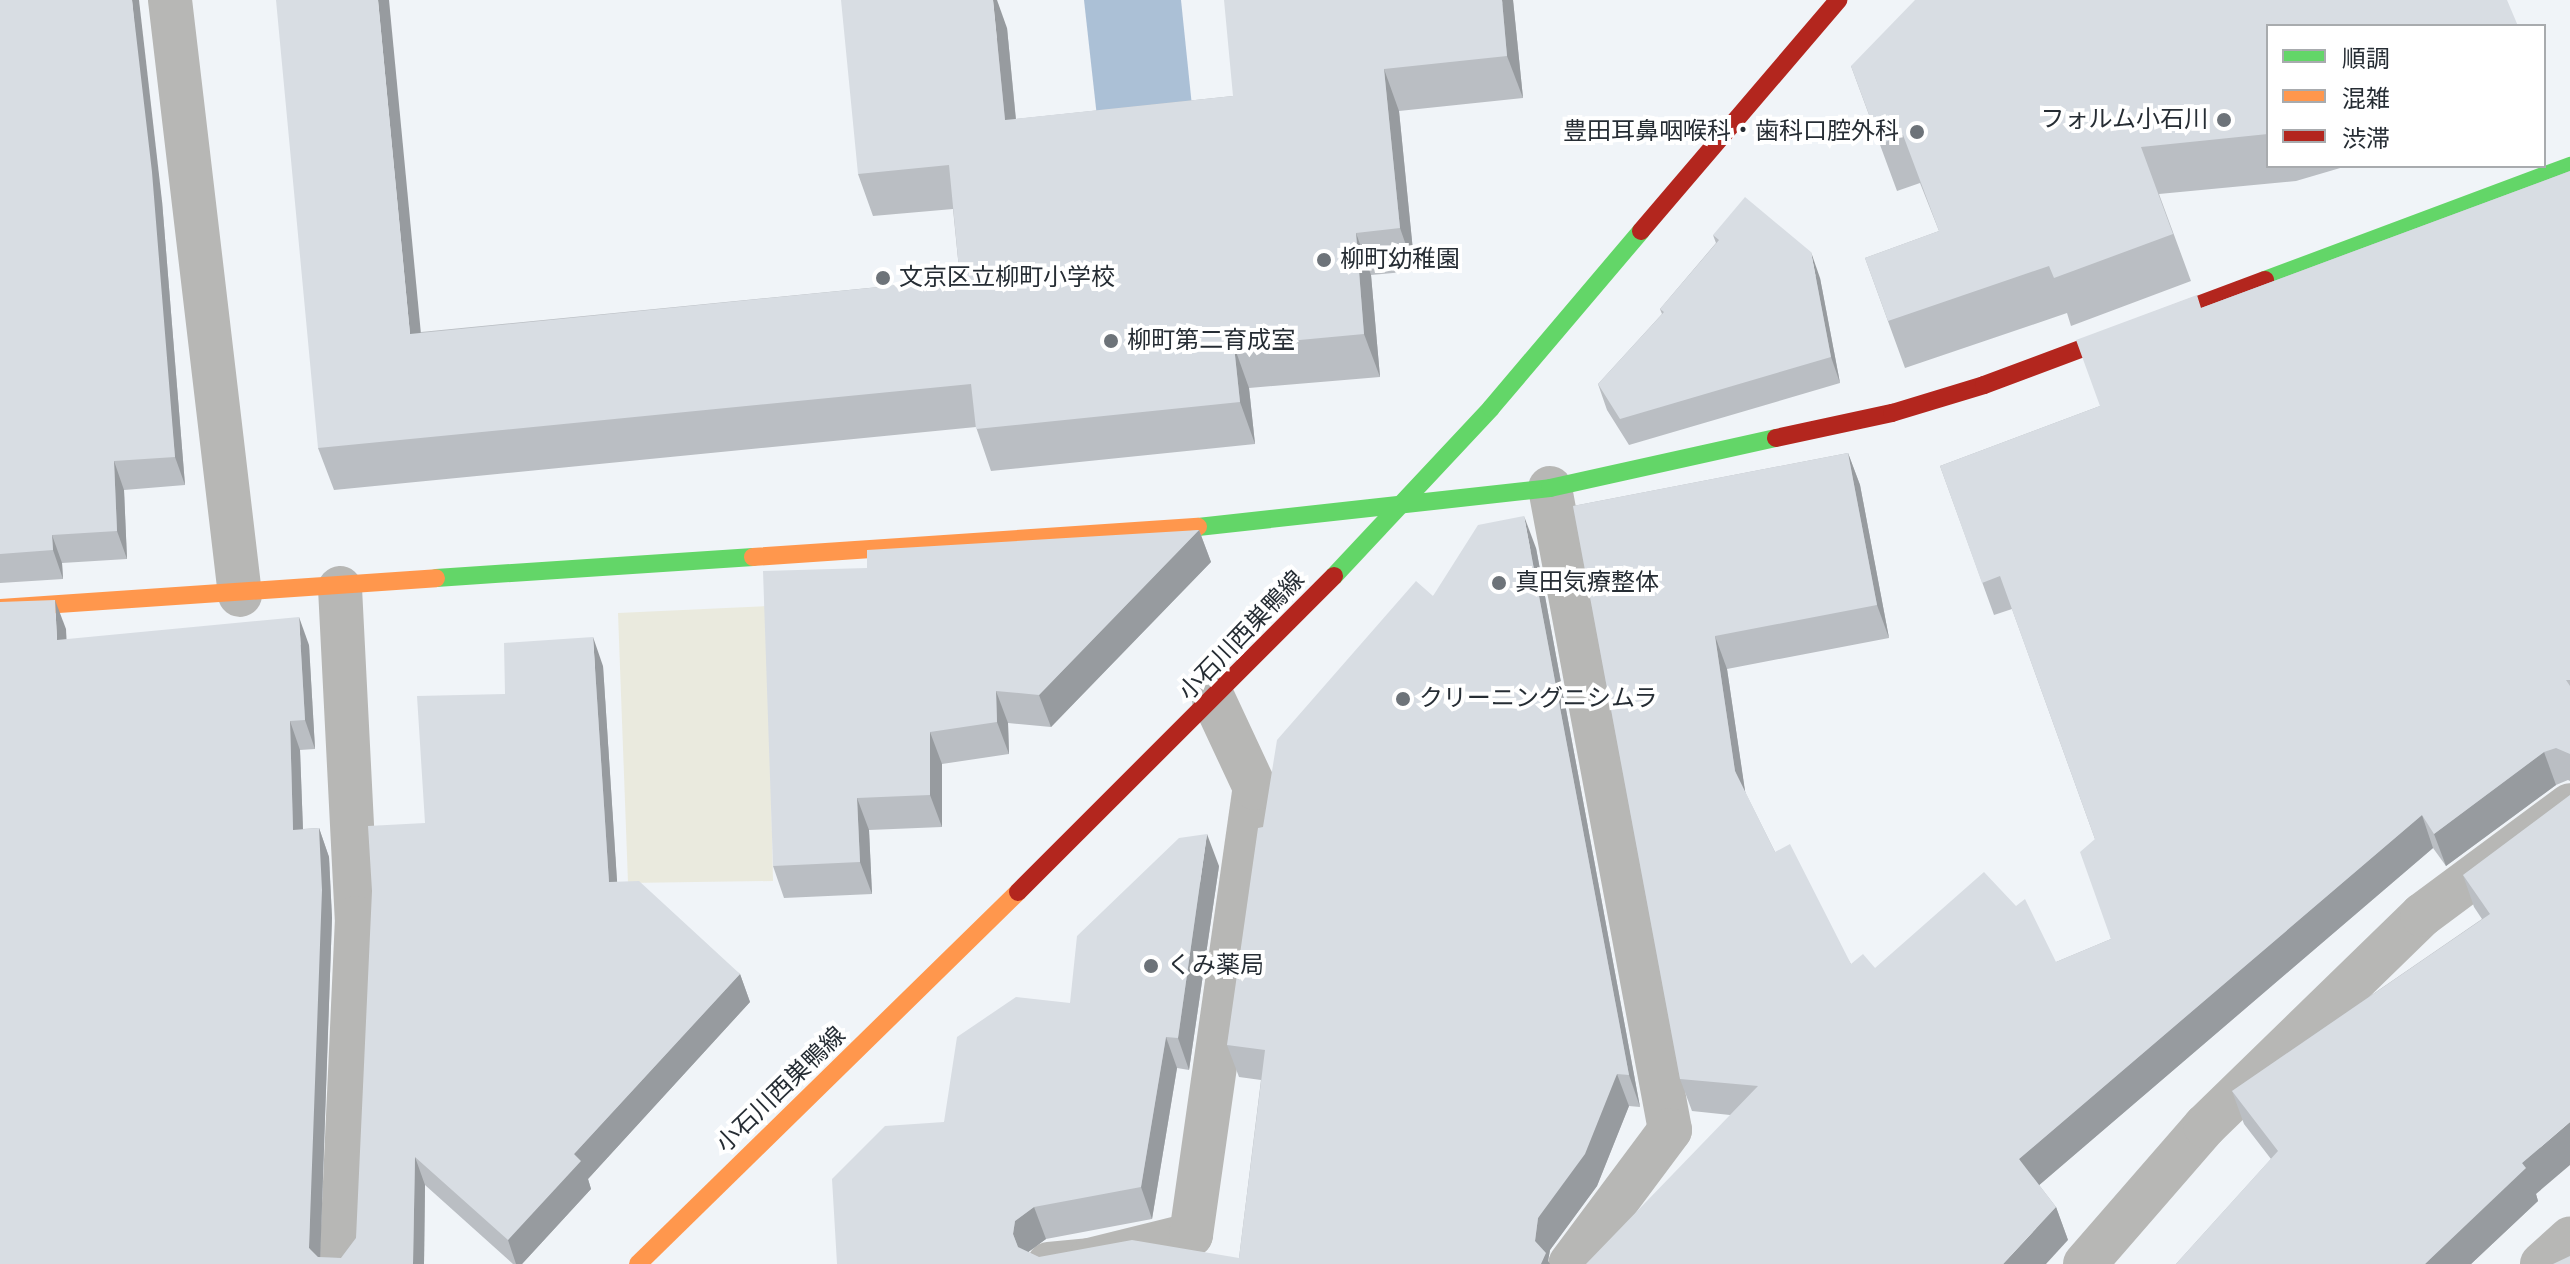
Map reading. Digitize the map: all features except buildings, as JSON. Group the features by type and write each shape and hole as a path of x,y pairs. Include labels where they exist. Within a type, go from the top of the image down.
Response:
{"street":[{"path":"170,0 240,595"},
{"name":"小石川西巣鴨線","path":"638,1264 1214,700 1399,508 1491,408 1838,0"},
{"path":"0,608 240,595 1254,524 1550,488 1892,413 1984,385 2570,166"},
{"path":"1550,488 1670,1130 1570,1264"},
{"path":"340,588 357,918 341,1264"},
{"path":"1049,1264 1089,1260 1191,1235 1255,788 1214,700"},
{"path":"2085,1264 2205,1126 2422,915 2570,805"},
{"path":"2542,1264 2570,1239"}],"shaded area":[{"path":"767,606 773,881 628,883 618,613"}],"water":[{"path":"1084,0 1181,0 1193,116 1098,126"}],"traffic: fast":[{"path":"2265,280 2570,166"},
{"path":"1334,576 1491,408 1641,231"},
{"path":"1198,527 1550,488 1776,438"},
{"path":"436,578 753,557"}],"traffic: slow":[{"path":"753,557 1198,527"},
{"path":"0,608 436,578"},
{"path":"638,1264 1018,892"}],"traffic: jam":[{"path":"1641,231 1838,0"},
{"path":"1776,438 1892,413 1984,385 2265,280"},
{"path":"1018,892 1334,576"}],"place":[{"name":"フォルム小石川","path":"2224,120"},
{"name":"豊田耳鼻咽喉科・歯科口腔外科","path":"1917,132"},
{"name":"柳町幼稚園","path":"1324,260"},
{"name":"文京区立柳町小学校","path":"883,278"},
{"name":"柳町第二育成室","path":"1111,341"},
{"name":"真田気療整体","path":"1499,583"},
{"name":"クリーニングニシムラ","path":"1403,699"},
{"name":"くみ薬局","path":"1151,966"}]}
